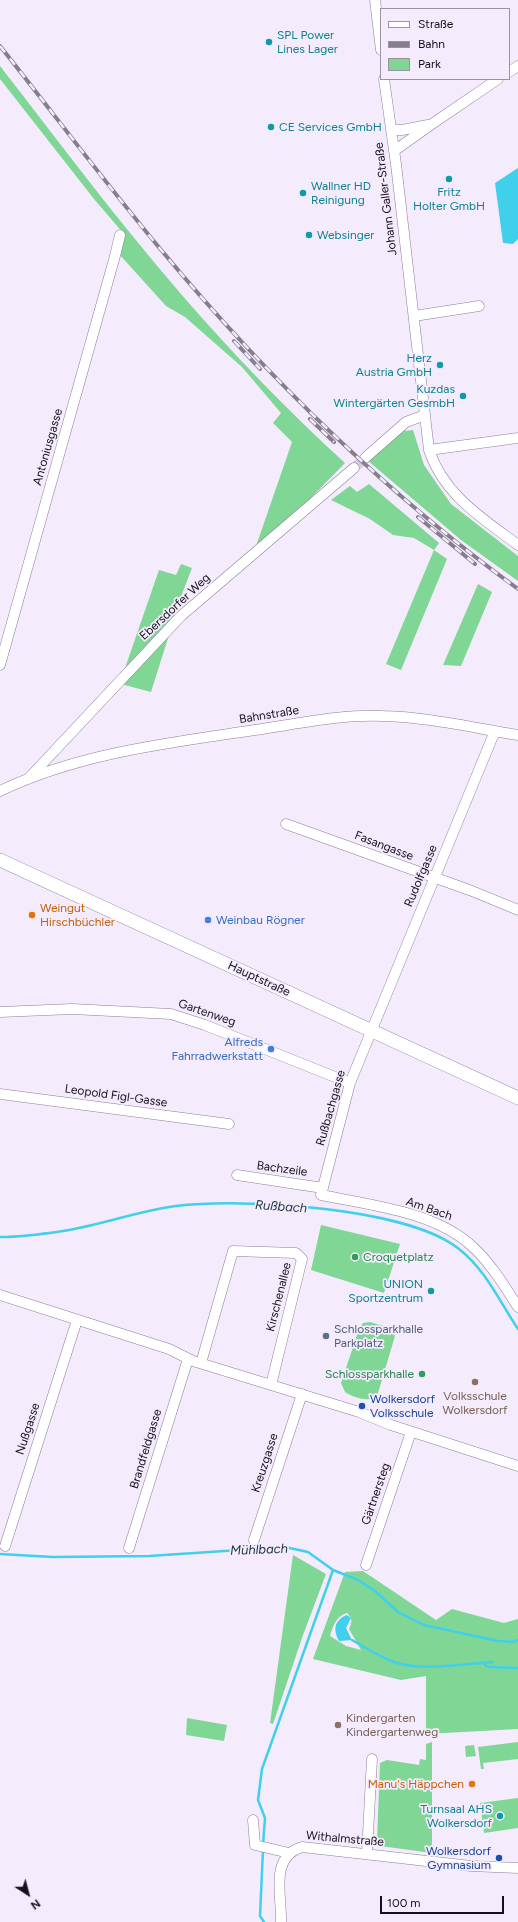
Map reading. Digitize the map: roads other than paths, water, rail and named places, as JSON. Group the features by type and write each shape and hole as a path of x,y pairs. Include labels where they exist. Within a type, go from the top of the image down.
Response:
{"main road":[{"name":"Hauptstraße","path":"0,860 518,1098"}],"street":[{"path":"375,0 380,42"},
{"name":"Johann Galler-Straße","path":"384,80 394,151 429,450 440,475 460,500 518,545"},
{"path":"394,151 497,80"},
{"path":"391,130 420,128 432,124"},
{"name":"Antoniusgasse","path":"0,666 120,234"},
{"path":"414,316 479,306"},
{"path":"365,458 406,422 425,415"},
{"path":"429,450 518,438"},
{"name":"Ebersdorfer Weg","path":"28,779 181,616 354,468"},
{"name":"Bahnstraße","path":"0,791 5,785 95,757 150,746 355,716 406,717 518,735"},
{"name":"Rudolfgasse","path":"370,1030 495,731"},
{"name":"Fasangasse","path":"286,824 518,910"},
{"name":"Gartenweg","path":"0,1012 72,1009 171,1014 205,1025 350,1083"},
{"name":"Rußbachgasse","path":"322,1191 350,1083 370,1030"},
{"name":"Leopold Figl-Gasse","path":"0,1094 230,1124"},
{"name":"Bachzeile","path":"237,1175 322,1191"},
{"name":"Am Bach","path":"322,1191 408,1214 446,1228 467,1241 485,1260 518,1307"},
{"name":"Kirschenallee","path":"201,1363 233,1251 296,1253 302,1259 271,1385"},
{"path":"0,1295 179,1353 201,1363 360,1412 411,1432 518,1466"},
{"name":"Nußgasse","path":"5,1546 77,1320"},
{"name":"Brandfeldgasse","path":"129,1548 188,1358"},
{"name":"Kreuzgasse","path":"254,1540 302,1394"},
{"name":"Gärtnersteg","path":"366,1565 411,1432"},
{"path":"367,1853 372,1760"},
{"path":"253,1820 255,1845 259,1848 289,1853 280,1868 281,1922"},
{"name":"Withalmstraße","path":"289,1853 302,1847 367,1853 471,1866 518,1868"}],"water":[{"path":"518,168 518,239 513,244 503,243 495,183"},
{"path":"347,1615 351,1618 346,1628 352,1640 339,1641 335,1629 339,1620"}],"waterway":[{"name":"Rußbach","path":"0,1237 24,1236 63,1231 162,1208 205,1204 241,1203 281,1205 364,1215 402,1223 435,1235 459,1249 477,1266 492,1286 518,1329"},
{"name":"Mühlbach","path":"0,1554 53,1557 149,1556 285,1547 308,1552 333,1570 358,1580 375,1591 398,1612 424,1625 498,1641 513,1642 518,1640"},
{"path":"263,1845 265,1818 258,1800 262,1769 333,1570"},
{"path":"352,1640 385,1658 397,1663 408,1665 432,1667 493,1662"},
{"path":"484,1663 489,1667 518,1668"},
{"path":"263,1850 260,1916 264,1922"}],"tunnel":[{"path":"354,468 365,458"}],"railway":[{"path":"0,46 141,226 243,343 286,388 375,473 469,552 518,589"},
{"path":"234,341 260,369"},
{"path":"310,419 334,442"},
{"path":"418,517 475,564"}],"place":[{"name":"SPL Power Lines Lager","path":"269,42"},
{"name":"CE Services GmbH","path":"271,127"},
{"name":"Fritz Holter GmbH","path":"449,179"},
{"name":"Wallner HD Reinigung","path":"303,193"},
{"name":"Websinger","path":"309,235"},
{"name":"Herz Austria GmbH","path":"440,365"},
{"name":"Kuzdas Wintergärten GesmbH","path":"463,396"},
{"name":"Weingut Hirschbüchler","path":"32,915"},
{"name":"Weinbau Rögner","path":"208,920"},
{"name":"Alfreds Fahrradwerkstatt","path":"271,1049"},
{"name":"Croquetplatz","path":"355,1257"},
{"name":"UNION Sportzentrum","path":"431,1291"},
{"name":"Schlossparkhalle Parkplatz","path":"326,1336"},
{"name":"Schlossparkhalle","path":"422,1374"},
{"name":"Volksschule Wolkersdorf","path":"475,1382"},
{"name":"Wolkersdorf Volksschule","path":"362,1406"},
{"name":"Kindergarten Kindergartenweg","path":"338,1725"},
{"name":"Manu's Häppchen","path":"472,1784"},
{"name":"Turnsaal AHS Wolkersdorf","path":"500,1816"},
{"name":"Wolkersdorf Gymnasium","path":"499,1858"}]}
